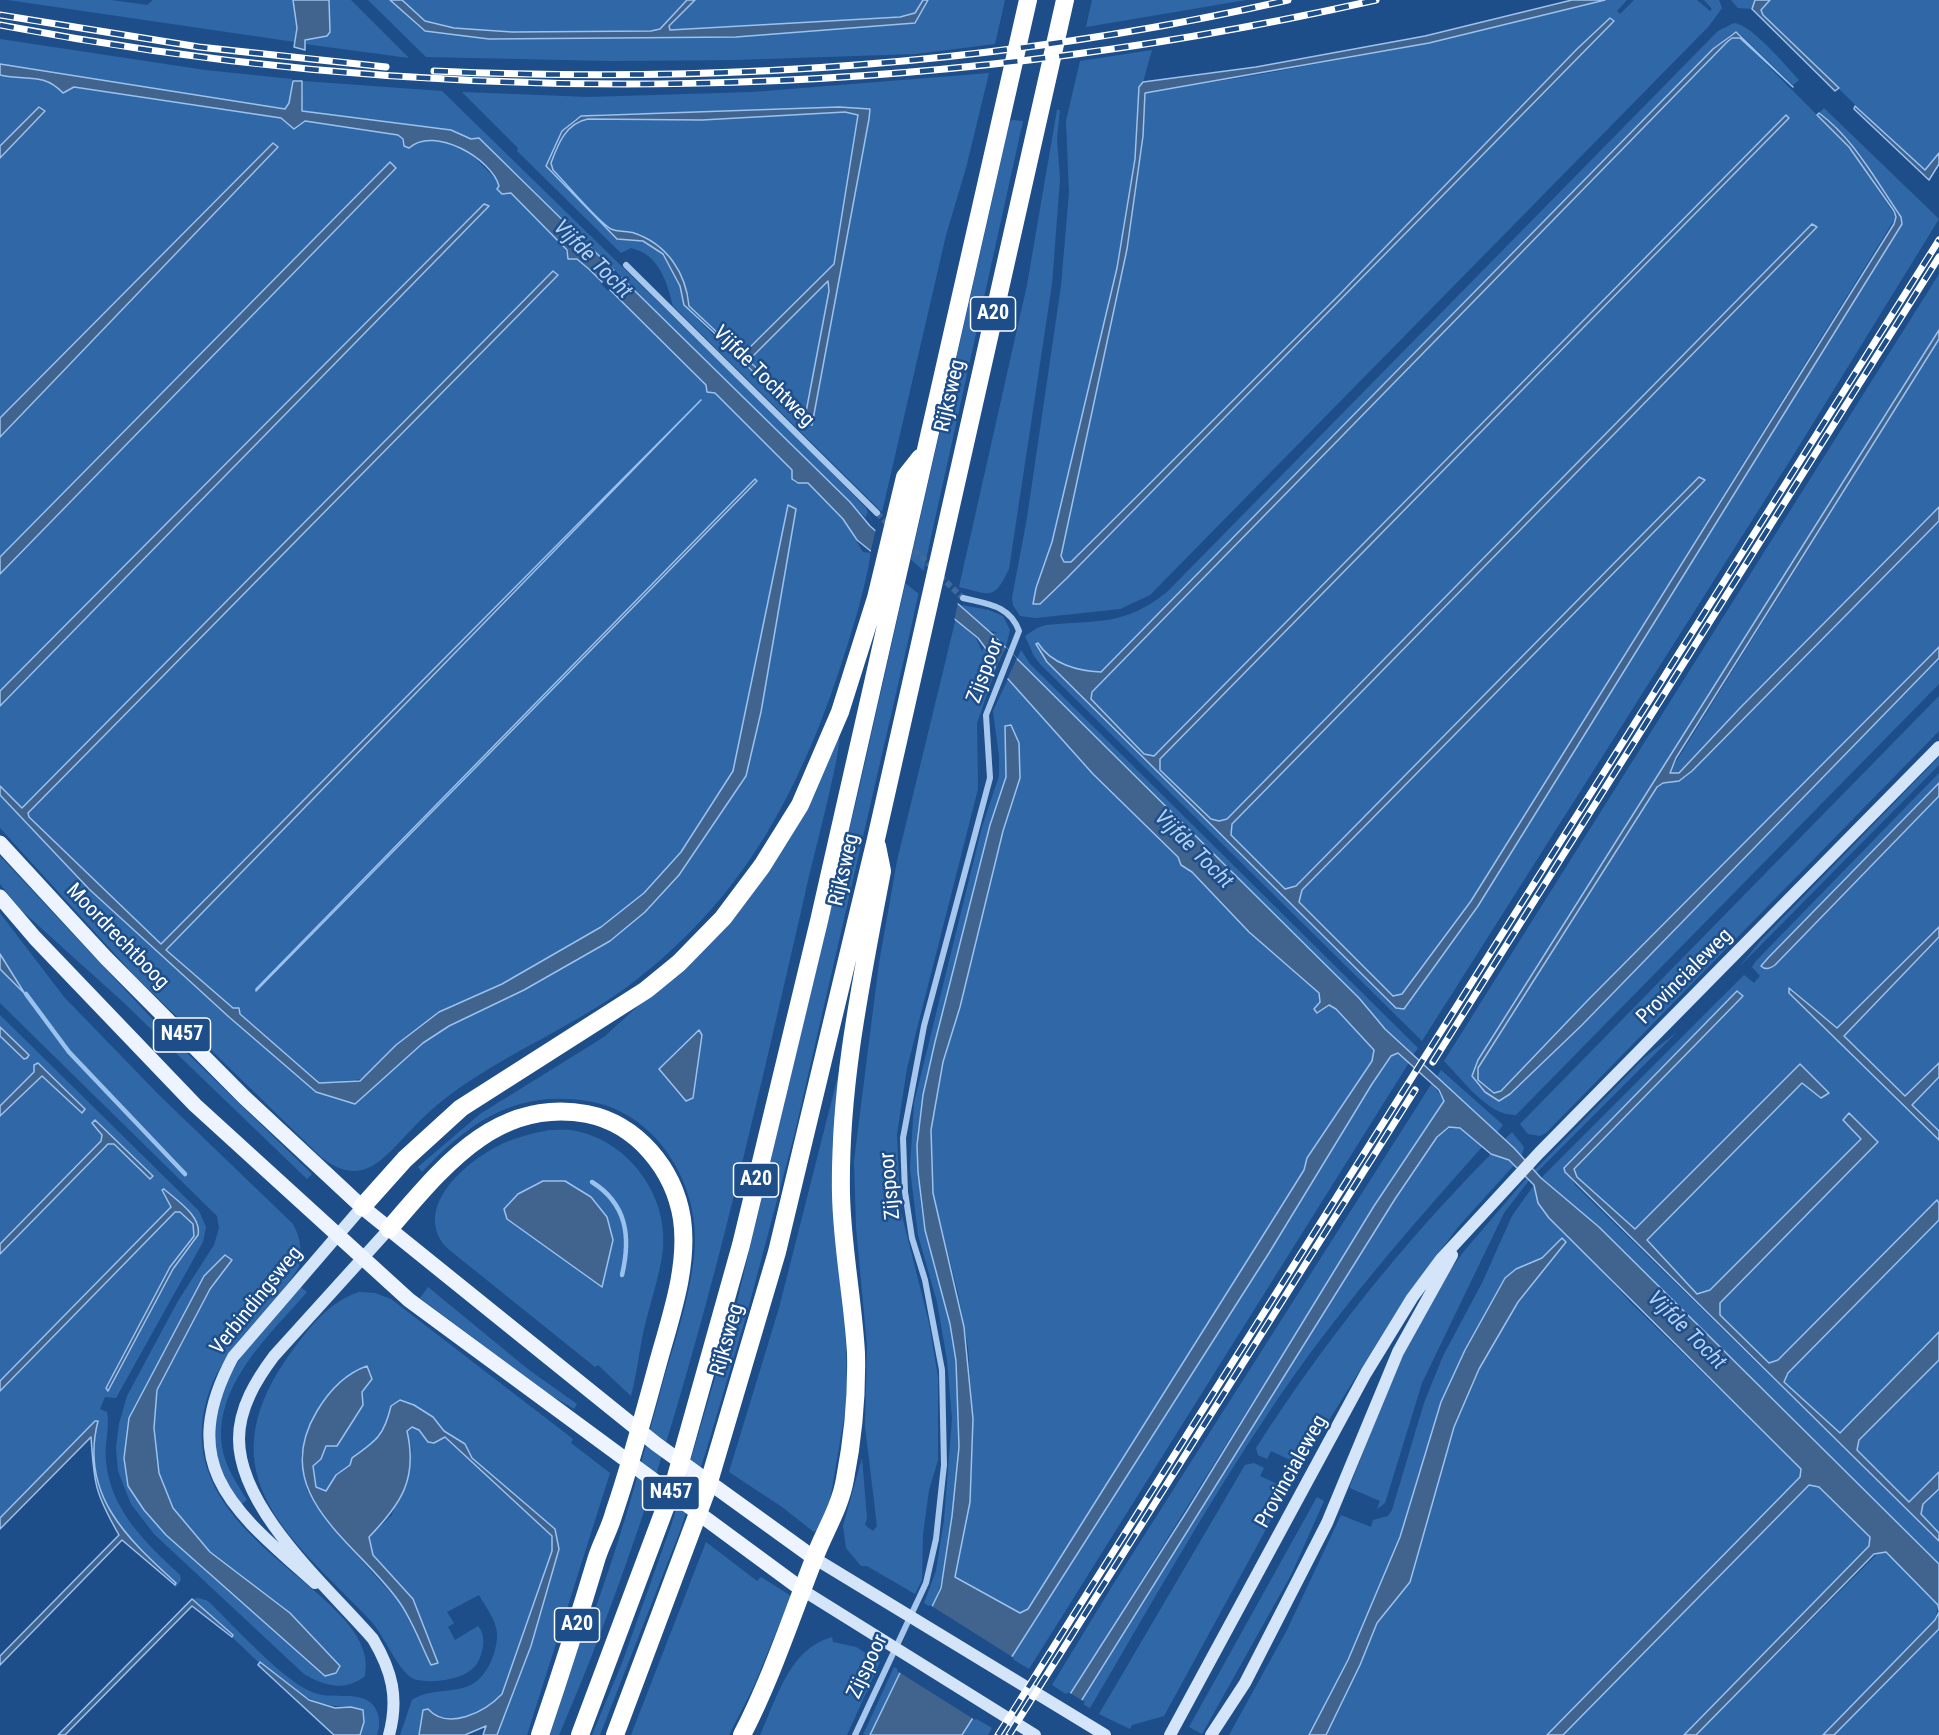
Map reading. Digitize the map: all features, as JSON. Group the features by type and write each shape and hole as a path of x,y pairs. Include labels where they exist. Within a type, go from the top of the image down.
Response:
{"highway":[{"name":"Rijksweg","path":"580,1735 674,1484 741,1245 819,921 888,612 908,492 905,477 924,451 1028,0"},
{"name":"Rijksweg","path":"615,1735 706,1492 774,1264 876,839 945,522 1065,0"},
{"name":"A20","path":"362,1207 405,1159 461,1108 646,990 680,963 723,918 762,866 800,805 840,712 908,492"},
{"name":"A20","path":"814,1558 831,1523 845,1481 852,1432 856,1354 841,1196 843,1113 854,1025 882,871 876,839"},
{"name":"A20","path":"389,1229 446,1163 473,1141 505,1124 541,1112 568,1110 598,1116 623,1129 645,1144 660,1161 673,1187 682,1218 683,1260 674,1303 614,1516 598,1554 540,1735"},
{"path":"742,1735 804,1591 814,1558"}],"main road":[{"name":"Provincialeweg","path":"1170,1735 1366,1373 1412,1298 1441,1259 1532,1161 1939,747"},
{"name":"Moordrechtboog","path":"0,843 106,958 236,1089 362,1207"},
{"name":"N457","path":"0,897 35,938 195,1105 408,1300 804,1591 1035,1735"},
{"name":"N457","path":"362,1207 656,1444 814,1558 1106,1735"},
{"name":"Verbindingsweg","path":"360,1624 260,1534 228,1500 214,1464 208,1433 217,1386 233,1357 362,1207"},
{"name":"Verbindingsweg","path":"389,1229 274,1356 257,1378 248,1399 239,1439 242,1462 261,1507 283,1538 360,1624 378,1648 391,1674 395,1700 389,1735"},
{"name":"Provincialeweg","path":"1211,1735 1245,1683 1316,1544 1398,1352 1462,1238"}],"street":[{"name":"Vijfde Tochtweg","path":"626,265 877,513"},
{"name":"Zijspoor","path":"855,1735 926,1583 936,1539 944,1464 942,1370 925,1280 912,1238 905,1192 903,1138 924,1026 990,778 986,715 1019,631 1010,614 1002,608 963,598"}],"shaded area":[{"path":"8,0 111,0 147,5 153,0 293,0 297,28 295,42"},
{"path":"329,0 351,0 409,58 305,44 306,40 330,32"},
{"path":"368,0 390,0 422,30 489,39 736,37 915,23 928,0 1005,0 995,44 915,54 734,60 612,61 426,57"},
{"path":"402,0 687,0 660,29 646,32 494,32 454,28 425,21"},
{"path":"695,0 923,0 915,13 900,17 671,31 669,27"},
{"path":"1092,0 1246,0 1086,27"},
{"path":"1605,0 1627,0 1617,11 1620,14 1634,0 1697,0 1710,11 1712,9 1704,0 1719,0 1722,8 1709,26 1150,595 1120,609 1036,618 1020,616 1013,605 1012,598 1027,518 1061,286 1069,192 1066,121 1080,61 1152,50 1143,82 1139,87 1135,159 1117,268 1052,542 1036,588 1040,603 1613,21 1610,18 1577,49 1339,295 1071,563 1064,562 1061,556 1127,249 1143,136 1145,93 1429,43"},
{"path":"1731,0 1755,0 1753,9 1738,8"},
{"path":"1770,0 1939,0 1939,153 1926,170 1916,164 1763,15 1761,10"},
{"path":"1734,23 1741,25 1759,38 1799,80 1793,85 1739,33 1732,33 1713,49 1101,672 1066,665 1051,656 1039,643 1047,662 1396,1008 1404,1009 1478,906 1902,224 1901,217 1859,152 1819,113 1824,108 1939,219 1796,451 1422,1041 1041,665 1025,636 1046,625 1124,616 1138,611 1167,592 1718,31"},
{"path":"1732,37 1740,38 1849,147 1896,217 1471,901 1402,994 1393,997 1299,901 1302,890 1704,480 1699,477 1296,886 1285,890 1231,835 1231,824 1817,227 1812,224 1227,819 1219,821 1211,819 1160,770 1160,759 1789,118 1786,116 1154,756 1144,754 1091,699 1092,692 1260,517"},
{"path":"0,39 205,70 292,79 289,104 285,109 0,64"},
{"path":"989,73 966,168 946,235 882,512 673,306 660,270 649,256 631,248 621,253 517,151 518,148 462,92 588,97 753,92","holes":["839,107 870,109 812,425 807,425 739,357 834,264 858,115 845,112 702,120 588,119 580,121 564,135 551,163 553,170 611,229 634,233 646,238 665,252 673,261 684,282 689,306 721,336 717,339 684,305 680,286 663,254 643,241 617,239 546,166 562,131 575,119 603,114 700,113"]},
{"path":"0,75 48,82 63,93 74,87 398,135 405,143 424,140 447,143 467,150 496,179 498,190 502,194 511,193 535,215 561,243 568,259 577,259 590,270 706,385 707,392 715,393 729,405 781,457 792,470 794,482 808,483 843,519 863,552 871,553 844,656 823,717 804,760 762,842 707,915 636,980 590,1011 493,1066 447,1097 390,1152 370,1167 348,1171 321,1157 135,976 0,828 0,795 89,889 229,1017 316,1092 355,1103 423,1043 449,1026 524,990 610,941 746,776 761,712 796,509 788,505 733,771 681,852 644,893 601,927 502,984 439,1012 364,1079 319,1083 240,1014 239,1008 233,1008 165,950 701,401 161,944 158,943 28,817 28,813 557,276 553,271 22,808 19,807 0,786 0,706 489,206 484,204 0,691 0,574 396,168 390,162 0,557 0,437 278,147 272,143 0,418 0,158 45,111 39,107 0,146"},
{"path":"303,81 442,91 814,454 866,508 873,524 867,512 866,518 515,172 471,139 451,130 302,111"},
{"path":"1057,110 1060,110 1057,139 1060,179 1052,284 1009,569 999,587 990,593 984,593 959,587 1027,285"},
{"path":"1010,121 1023,121 906,650 794,1136 747,1313 680,1531 600,1735 592,1735 622,1663 672,1523 735,1310 856,802"},
{"path":"1939,274 1939,330 1472,1076 1480,1087 1499,1101 1582,1025 1939,658 1939,684 1516,1115 1496,1110 1477,1096 1444,1061"},
{"path":"828,281 829,291 807,412 752,364 750,358"},
{"path":"1939,339 1939,507 1740,708 1679,774 1669,773"},
{"path":"1939,521 1939,647 1589,999 1501,1091 1497,1094 1478,1080 1478,1068 1657,787 1663,783 1679,781 1692,771"},
{"path":"961,605 989,610 1003,616 1010,630 1005,650 991,636 991,633 998,633 985,629"},
{"path":"956,618 976,638 982,651 984,648 989,649 996,668 977,723 978,789 907,1068 897,1134 900,1208 929,1323 938,1377 938,1460 929,1490 923,1534 922,1580 915,1594 867,1566 861,1566 846,1548 843,1526 862,1458 867,1518 865,1525 873,1531 877,1526 865,1426 867,1345 856,1227 854,1161 879,963 897,861"},
{"path":"1021,650 1030,664 1418,1048 1413,1055 1385,1029 1359,998 1016,661"},
{"path":"1008,679 1093,774 1178,857 1181,865 1192,872 1249,932 1319,993 1318,1013 1329,1005 1336,1009 1372,1046 1375,1056 1307,1158 1304,1170 1028,1609 1021,1614 954,1575 970,1502 973,1425 968,1347 958,1293 933,1193 931,1130 943,1062 960,1007 1003,831 1020,778 1019,743 1012,727 1008,724 1005,727 1006,777 990,825 923,1095 920,1129 918,1163 922,1214 950,1324 955,1355 959,1428 955,1507 950,1545 932,1608 924,1603 936,1571 944,1520 952,1419 947,1360 937,1302 918,1235 910,1168 914,1103 982,827 999,776 999,756 993,711"},
{"path":"1939,696 1939,731 1546,1133 1540,1136 1528,1134 1520,1124"},
{"path":"839,737 831,786 729,1215 671,1426 638,1530 601,1633 559,1735 546,1735 565,1677 594,1611 618,1543 683,1314 691,1280 695,1245 694,1222 689,1198 681,1176 669,1155 654,1137 636,1121 616,1109 593,1102 566,1099 519,1104 478,1123 440,1153 422,1172 418,1167 480,1114 604,1037 707,943"},
{"path":"1939,757 1939,765 1740,966 1761,940"},
{"path":"1939,773 1939,783 1762,966 1770,969 1775,965 1939,796 1939,927 1836,1029 1792,989 1789,993 1939,1140 1939,1203 1937,1201 1778,1360 1769,1363 1720,1315 1720,1303 1877,1142 1849,1113 1843,1120 1861,1139 1710,1290 1697,1294 1647,1240 1802,1083 1821,1098 1828,1092 1800,1064 1635,1229 1577,1177 1574,1169 1743,996 1737,991 1564,1168 1575,1185 1939,1541 1939,1564 1599,1227 1541,1178 1744,975 1754,983 1760,976 1752,967 1756,961"},
{"path":"0,856 156,1023 312,1174 307,1179 122,1001 20,909 0,884"},
{"path":"0,913 64,997 160,1096 293,1224 300,1245 299,1267 238,1342 217,1374 209,1392 202,1443 215,1487 241,1525 342,1616 362,1645 365,1676 357,1681 342,1686 319,1682 304,1674 154,1534 131,1504 118,1471 116,1448 119,1424 127,1396 178,1301 214,1245 219,1228 217,1216 0,1003 0,969 23,990 0,954","holes":["225,1255 232,1261 210,1289 157,1390 154,1428 159,1473 173,1508 210,1552 290,1613 339,1666 325,1676 166,1535 144,1510 129,1418 204,1276"]},
{"path":"1939,937 1939,1063 1905,1097 1844,1036"},
{"path":"0,1015 199,1211 206,1227 203,1242 116,1398 105,1397 100,1409 107,1412 106,1462 115,1496 132,1525 180,1575 181,1580 176,1587 174,1586 176,1583 125,1532 102,1493 95,1472 94,1448 98,1422 95,1421 0,1518 0,1391 175,1212 180,1212 193,1224 194,1236 170,1267 106,1388 108,1391 173,1269 195,1241 198,1223 164,1189 162,1191 172,1206 0,1381 0,1254 108,1144 114,1144 150,1179 153,1176 92,1123 102,1135 101,1141 0,1244 0,1116 42,1076 82,1112 37,1063 34,1072 0,1106 0,1036 24,1059 29,1055 0,1027"},
{"path":"1677,1032 1530,1179 1504,1213 1422,1383 1385,1503 1377,1509 1380,1501 1350,1486 1395,1370 1442,1281 1465,1250 1524,1181 1645,1057"},
{"path":"1398,1053 1410,1061 1029,1669 1011,1658 1269,1253 1372,1084 1392,1056"},
{"path":"842,1060 832,1148 833,1205 846,1344 847,1400 828,1512 820,1528 814,1532 782,1507 729,1472 779,1308"},
{"path":"1441,1070 1503,1125 1497,1133 1436,1078"},
{"path":"1939,1077 1939,1131 1912,1105"},
{"path":"1432,1083 1444,1101 1403,1161 1069,1696 1052,1685 1114,1583"},
{"path":"1453,1126 1460,1128 1482,1147 1372,1274 1295,1374 1178,1557 1090,1708 1081,1703 1395,1199 1437,1137"},
{"path":"549,1130 576,1131 613,1146 641,1174 652,1191 659,1209 663,1229 662,1259 644,1329 631,1396 598,1365 595,1367 447,1248 438,1233 435,1219 438,1204 456,1177 496,1147 515,1139","holes":["565,1181 591,1197 607,1217 602,1287 507,1219"]},
{"path":"1512,1132 1524,1147 1521,1158 1504,1140"},
{"path":"1491,1154 1509,1160 1514,1165 1458,1227 1405,1298 1301,1465 1271,1451 1267,1459 1258,1455 1256,1448 1337,1332 1426,1223"},
{"path":"1534,1185 1538,1203 1549,1218 1575,1242 1630,1302 1801,1469 1800,1477 1547,1735 1326,1735 1360,1665 1377,1623 1410,1582 1454,1427 1479,1369 1518,1302 1566,1242 1561,1238 1542,1258 1505,1278 1465,1350 1441,1402 1400,1537 1348,1660 1309,1735 1229,1735 1287,1630 1341,1515 1371,1527 1373,1520 1388,1516 1392,1510 1424,1403 1443,1356 1482,1283 1512,1216"},
{"path":"1939,1220 1939,1332 1840,1433 1784,1382 1788,1373"},
{"path":"299,1286 307,1292 259,1347 244,1368 232,1389 224,1411 221,1435 225,1459 247,1500 240,1505 223,1472 216,1445 216,1419 222,1395 247,1348"},
{"path":"428,1287 529,1370 577,1404 574,1409 549,1394 420,1298"},
{"path":"359,1292 375,1293 391,1299 573,1439 571,1443 610,1473 527,1735 497,1735 531,1646 559,1549 555,1529 472,1458 465,1444 444,1431 433,1417 414,1405 381,1430 377,1441 352,1458 350,1465 336,1475 326,1491 315,1487 313,1466 321,1459 326,1446 366,1385 366,1366 301,1455 307,1490 330,1526 400,1603 431,1665 413,1599 373,1555 369,1537 392,1515 412,1450 407,1431 411,1427 419,1430 428,1442 434,1443 445,1437 552,1536 552,1551 502,1694 484,1708 464,1717 444,1717 423,1710 419,1735 400,1735 412,1700 425,1694 459,1689 473,1684 485,1672 493,1657 497,1641 495,1623 479,1595 447,1612 454,1623 448,1627 455,1640 478,1626 482,1633 481,1653 474,1668 459,1676 444,1680 414,1679 397,1662 376,1627 313,1562 288,1533 269,1504 257,1472 254,1438 264,1400 287,1358 310,1328 327,1310"},
{"path":"1939,1360 1939,1472 1909,1502 1857,1451 1859,1440"},
{"path":"1254,1463 1264,1468 1260,1476 1288,1489 1164,1716 1132,1725 1130,1729 1099,1714 1245,1465"},
{"path":"1809,1485 1819,1486 1870,1537 1869,1546 1684,1735 1563,1735"},
{"path":"1939,1489 1939,1533 1921,1514 1923,1504"},
{"path":"1317,1497 1324,1501 1291,1575 1202,1734 1189,1727"},
{"path":"706,1542 757,1581 761,1577 791,1596 753,1688 729,1735 631,1735"},
{"path":"1879,1552 1886,1552 1938,1605 1935,1620 1823,1735 1696,1735"},
{"path":"199,1598 208,1601 273,1664 300,1686 319,1694 357,1697 370,1702 379,1717 377,1735 360,1735 364,1722 351,1707 333,1706 316,1701 301,1694 271,1673 192,1599"},
{"path":"1939,1629 1939,1735 1834,1735 1929,1639"},
{"path":"832,1637 833,1642 856,1647 880,1662 847,1735 760,1735 779,1691 795,1664 817,1643"},
{"path":"894,1667 901,1671 870,1735 863,1735"},
{"path":"973,1717 992,1728 988,1735 962,1735"}],"water":[{"path":"293,0 329,0 330,32 327,36 305,40 305,50 294,47 297,28"},
{"path":"390,0 402,0 425,21 454,28 512,32 651,31 660,29 687,0 695,0 669,26 670,30 900,17 915,13 923,0 928,0 915,23 736,37 489,39 425,31"},
{"path":"1572,0 1605,0 1429,43 1145,93 1143,136 1127,249 1061,556 1064,562 1071,562 1339,295 1577,49 1610,18 1614,21 1067,578 1040,604 1033,604 1036,588 1052,542 1117,268 1135,159 1139,87 1143,82 1256,67 1425,36"},
{"path":"1755,0 1770,0 1761,10 1763,15 1839,88 1835,91 1752,9"},
{"path":"1736,32 1793,87 1740,38 1732,38 1727,42 1092,692 1091,699 1144,754 1154,756 1786,115 1789,118 1160,759 1160,770 1211,819 1219,821 1227,819 1812,224 1817,227 1232,824 1231,835 1285,889 1296,886 1699,477 1705,480 1302,890 1299,902 1393,996 1402,994 1471,901 1894,224 1896,217 1894,211 1849,147 1817,115 1819,113 1832,124 1874,175 1901,217 1902,224 1478,906 1404,1009 1396,1008 1047,662 1036,644 1038,643 1050,656 1066,665 1101,672 1713,49"},
{"name":"Vijfde Tocht","path":"0,64 285,109 289,103 293,81 302,81 302,111 451,130 471,139 479,138 850,502 870,526 991,633 1359,998 1385,1029 1514,1148 1541,1178 1599,1227 1939,1564 1939,1611 1938,1605 1886,1552 1874,1554 1696,1735 1684,1735 1869,1546 1870,1537 1819,1487 1809,1485 1563,1735 1547,1735 1800,1477 1801,1469 1549,1218 1538,1203 1534,1185 1509,1160 1491,1154 1460,1128 1449,1127 1437,1137 1395,1199 1060,1735 1044,1735 1187,1511 1374,1206 1444,1101 1439,1090 1398,1053 1391,1056 1372,1084 1269,1253 962,1735 870,1735 941,1588 952,1516 959,1447 956,1361 950,1324 925,1230 917,1145 923,1095 935,1042 990,825 1006,777 1005,726 1011,725 1019,743 1020,778 1003,831 960,1007 943,1062 931,1130 933,1193 964,1327 973,1419 970,1502 955,1577 1020,1613 1028,1609 1304,1170 1307,1158 1372,1061 1374,1050 1336,1009 1329,1005 1317,1013 1314,1009 1320,1002 1319,993 1249,932 1192,872 1181,865 1178,857 1093,774 1008,679 995,671 995,661 978,638 857,540 843,519 808,483 798,483 792,479 792,470 715,393 707,392 706,385 590,270 577,259 568,259 567,250 511,193 502,194 497,189 499,186 494,176 486,165 474,156 461,148 433,140 420,142 409,148 404,146 403,139 398,135 305,121 294,129 281,118 74,87 63,93 56,86 34,78 0,75"},
{"path":"1855,106 1925,170 1939,153 1939,164 1929,180 1854,109"},
{"path":"39,107 45,111 0,158 0,146"},
{"path":"839,107 870,109 812,425 808,425 739,358 834,264 858,115 845,112 702,120 588,119 574,125 564,135 551,163 553,170 605,225 613,230 632,232 646,238 665,252 673,261 684,282 689,306 721,336 723,341 684,305 680,286 663,254 643,241 617,239 546,166 562,131 581,116","holes":["828,281 829,291 806,412 752,364 751,358"]},
{"path":"273,143 278,147 0,437 0,418"},
{"path":"390,162 396,168 0,574 0,557"},
{"path":"484,204 489,206 0,706 0,691"},
{"path":"553,271 558,275 28,813 29,817 161,944 701,400 166,950 233,1008 239,1008 240,1014 319,1083 360,1081 396,1045 439,1012 502,984 601,927 644,893 681,852 733,771 788,505 796,509 761,712 746,776 679,875 645,912 610,941 524,990 449,1026 423,1043 355,1104 316,1092 229,1017 89,889 0,795 0,786 22,808"},
{"path":"1939,330 1939,339 1676,758 1670,773 1679,773 1740,708 1939,507 1939,521 1692,771 1679,781 1663,783 1657,787 1478,1068 1478,1080 1494,1093 1501,1091 1589,999 1939,647 1939,658 1582,1025 1510,1094 1499,1101 1485,1092 1472,1076 1478,1060"},
{"path":"755,479 757,481 256,991 256,989"},
{"path":"1939,783 1939,796 1775,965 1767,969 1763,968 1761,966 1768,958"},
{"path":"1939,927 1939,937 1844,1036 1905,1096 1939,1063 1939,1077 1912,1105 1939,1131 1939,1140 1789,993 1789,988 1837,1028"},
{"path":"0,954 25,994 0,969"},
{"path":"1737,991 1743,996 1574,1169 1577,1177 1635,1229 1800,1064 1829,1093 1821,1098 1802,1083 1647,1240 1697,1294 1710,1290 1861,1139 1843,1120 1849,1113 1878,1142 1720,1303 1720,1315 1769,1363 1778,1360 1937,1200 1939,1220 1788,1373 1784,1382 1840,1433 1939,1332 1939,1360 1859,1440 1857,1450 1909,1502 1939,1472 1939,1489 1923,1504 1921,1514 1939,1533 1939,1541 1565,1172 1564,1168"},
{"path":"0,1027 29,1055 27,1058 24,1059 0,1036"},
{"path":"699,1030 702,1035 693,1098 686,1101 659,1069"},
{"path":"38,1063 85,1109 82,1113 42,1076 0,1116 0,1106 34,1072 34,1065"},
{"path":"95,1120 153,1176 150,1179 114,1144 108,1144 0,1254 0,1244 101,1141 102,1135 92,1123"},
{"path":"543,1181 565,1181 591,1197 607,1217 613,1240 602,1287 507,1219 504,1209 518,1194"},
{"path":"164,1189 192,1215 196,1221 198,1235 173,1269 108,1391 106,1388 170,1267 194,1236 193,1224 180,1212 175,1212 0,1391 0,1381 171,1207 162,1190"},
{"path":"1562,1238 1566,1242 1518,1302 1479,1369 1454,1427 1410,1582 1377,1623 1360,1665 1326,1735 1309,1735 1348,1660 1400,1537 1441,1402 1465,1350 1505,1278 1516,1269 1542,1258"},
{"path":"225,1255 232,1260 210,1289 157,1390 154,1428 159,1473 173,1508 210,1552 290,1613 340,1666 336,1673 325,1676 166,1535 144,1510 128,1486 124,1458 129,1418 204,1276"},
{"path":"367,1366 372,1379 362,1392 363,1405 337,1446 326,1446 321,1459 313,1466 316,1487 326,1491 336,1475 350,1465 352,1458 378,1437 391,1406 400,1400 414,1405 433,1417 444,1431 465,1444 472,1458 555,1529 559,1549 531,1646 497,1735 483,1735 486,1726 465,1735 419,1735 423,1710 428,1709 436,1715 456,1719 486,1707 502,1694 552,1551 552,1536 445,1437 434,1443 428,1442 419,1430 412,1427 407,1431 410,1463 404,1490 390,1513 369,1537 373,1555 413,1599 438,1663 431,1665 400,1603 324,1516 310,1493 303,1468 304,1441 317,1411 338,1384"},
{"path":"95,1421 98,1421 94,1447 95,1471 112,1513 141,1550 176,1583 175,1585 122,1540 0,1665 0,1656 119,1535 97,1488 93,1466 91,1437 0,1529 0,1518"},
{"path":"192,1599 233,1635 232,1637 192,1606 65,1735 58,1735"},
{"path":"1939,1612 1939,1629 1834,1735 1823,1735 1935,1620"},
{"path":"260,1662 309,1700 335,1708 351,1707 363,1710 364,1722 360,1735 334,1735 258,1665"}],"pier":[{"path":"615,270 622,277 608,291 601,284"},
{"path":"876,528 958,602 954,622 870,555"},
{"path":"1006,647 1017,658 1006,682 993,674"},
{"path":"930,1605 1014,1658 975,1720 897,1671"},
{"path":"1068,1692 1085,1702 1064,1735 1041,1735"}],"waterway":[{"path":"26,994 69,1052 185,1174"},
{"path":"592,1182 613,1200 624,1222 626,1248 622,1275"}],"tunnel":[{"path":"877,513 890,526"},
{"path":"908,544 933,568"},
{"path":"940,576 963,598"}],"railway":[{"path":"434,71 649,74 756,71 863,64 970,54 1077,40 1183,22 1288,0"},
{"path":"0,25 171,53 343,72 516,82 690,83 863,76 1035,59 1206,34 1376,0"},
{"path":"0,15 199,47 386,67"},
{"path":"998,1735 1939,240"},
{"path":"1433,1062 1939,257"},
{"path":"1009,1735 1415,1090"}]}
